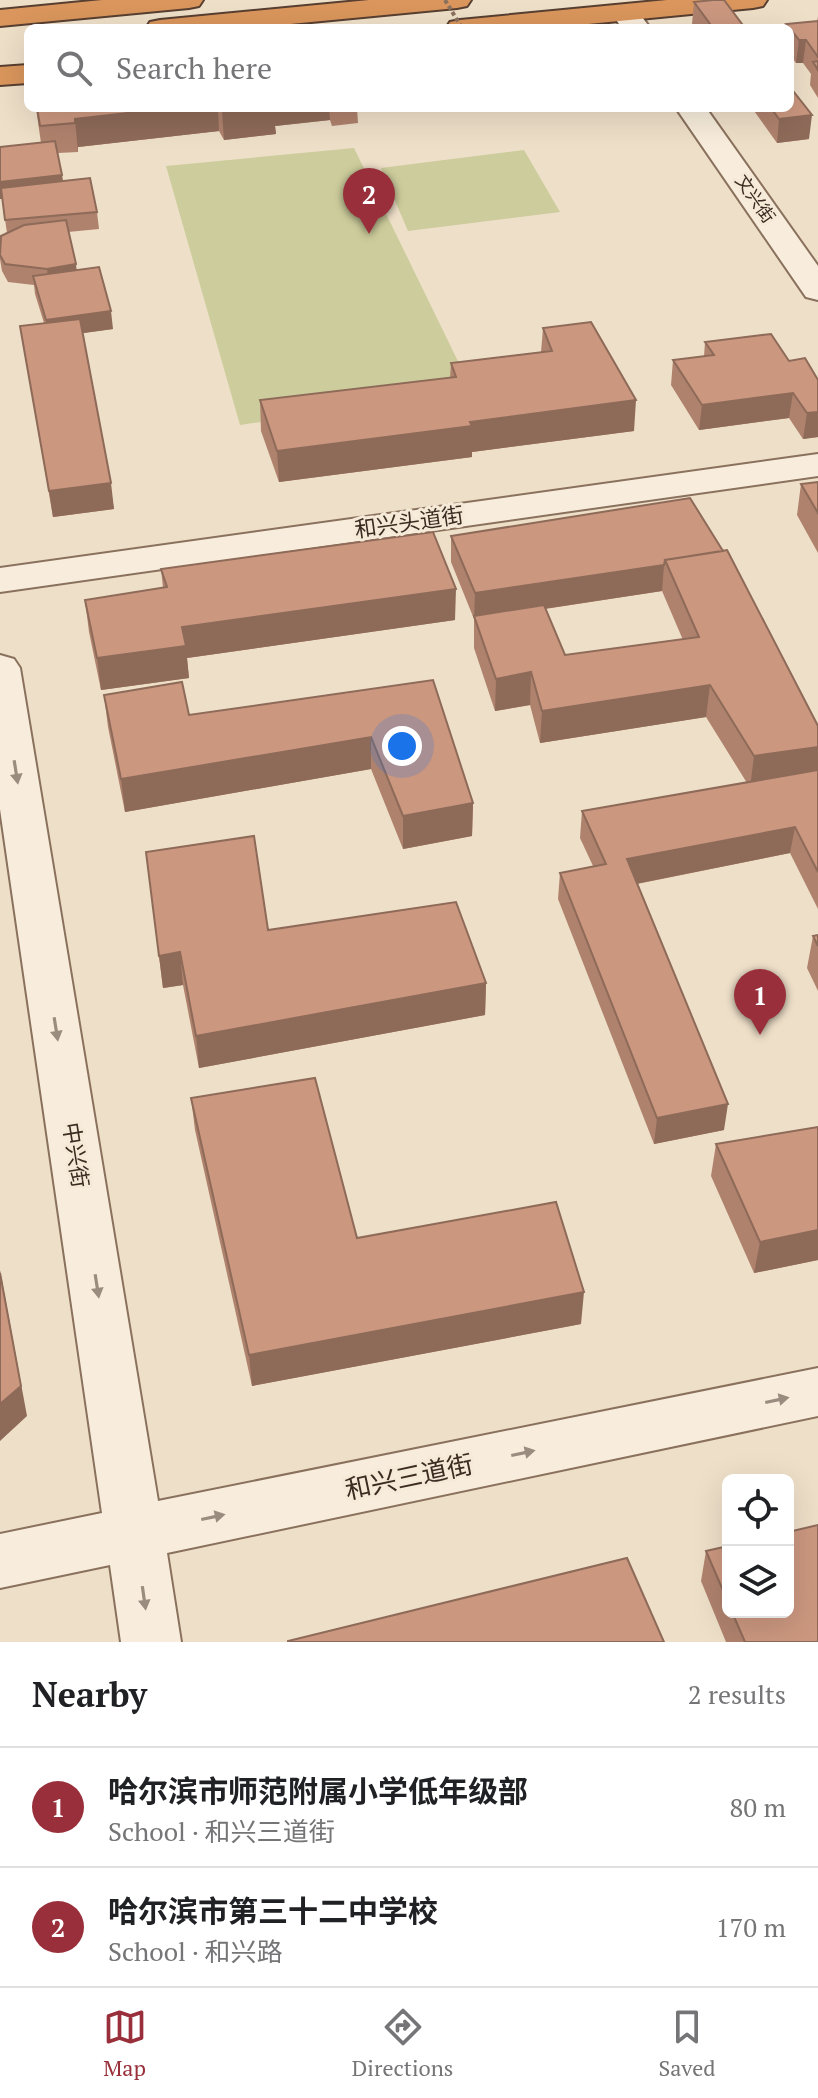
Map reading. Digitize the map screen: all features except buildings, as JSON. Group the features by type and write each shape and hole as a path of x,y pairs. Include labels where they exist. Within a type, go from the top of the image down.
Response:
{"highway":[{"path":"0,18 457,0"},
{"path":"550,24 631,21 753,0"},
{"path":"169,24 196,12 415,24"},
{"path":"0,44 24,41"},
{"path":"0,76 24,74"}],"street":[{"name":"文兴街","path":"694,112 818,290"},
{"name":"和兴头道街","path":"0,580 818,465"},
{"name":"中兴街","path":"0,668 151,1642"},
{"name":"和兴三道街","path":"0,1561 818,1392"}],"path":[{"path":"445,0 467,24"}],"green space":[{"path":"354,148 472,390 240,425 166,166"},
{"path":"524,150 560,212 408,231 381,168"}],"place":[{"name":"哈尔滨市第三十二中学校","path":"369,234"},
{"name":"哈尔滨市师范附属小学低年级部","path":"760,1035"}]}
